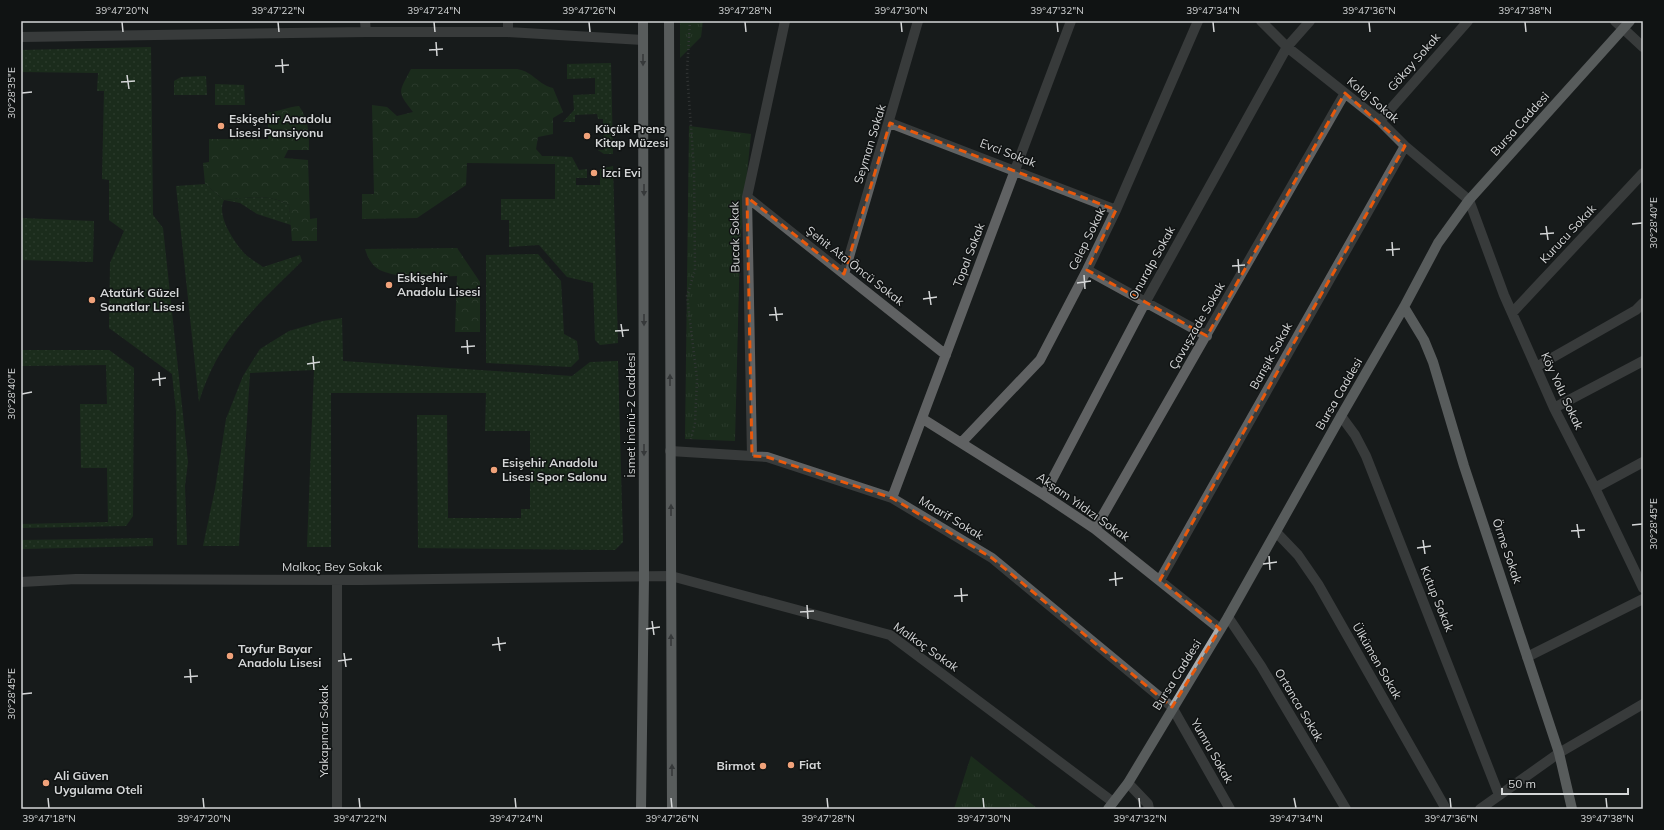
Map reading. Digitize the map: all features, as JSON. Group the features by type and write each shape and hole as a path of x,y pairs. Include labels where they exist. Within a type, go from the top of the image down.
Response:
{"main road":[{"name":"İsmet İnönü-2 Caddesi","path":"641,809 644,577 643,21"},
{"path":"669,21 672,809"},
{"name":"Bursa Caddesi","path":"1111,805 1128,782 1228,616 1340,416 1404,307 1438,243 1469,200 1627,25"},
{"name":"Örme Sokak","path":"1404,307 1424,340 1433,362 1464,466 1559,753 1572,809"}],"street":[{"path":"365,21 366,32"},
{"path":"508,21 508,32"},
{"name":"Bucak Sokak","path":"752,456 747,197 785,21"},
{"name":"Seyman Sokak","path":"844,274 890,123 918,21"},
{"name":"Topal Sokak","path":"892,498 1071,21"},
{"name":"Celep Sokak","path":"961,443 1040,360 1087,270 1116,210 1198,21"},
{"name":"Kolej Sokak","path":"1261,21 1287,47 1380,121 1405,146 1469,200"},
{"name":"Onuralp Sokak","path":"1044,495 1146,301 1287,47 1310,21"},
{"name":"Gökay Sokak","path":"1380,121 1468,21"},
{"path":"1615,21 1627,25 1643,47"},
{"path":"21,37 366,32 508,32 643,40"},
{"name":"Çavuşzade Sokak","path":"1095,529 1345,94"},
{"name":"Evci Sokak","path":"890,123 1116,210"},
{"name":"Barışık Sokak","path":"1160,580 1405,146"},
{"name":"Kurucu Sokak","path":"1512,313 1643,173"},
{"name":"Şehit Ata Öncü Sokak","path":"747,197 946,355"},
{"name":"Köy Yolu Sokak","path":"1469,200 1491,263 1554,408 1639,569 1643,588"},
{"path":"1087,270 1146,301 1207,336"},
{"path":"1536,367 1636,310 1643,303"},
{"path":"1554,408 1643,361"},
{"name":"Kutup Sokak","path":"1340,416 1355,436 1366,456 1499,796"},
{"name":"Akşam Yıldızı Sokak","path":"922,419 1044,495 1095,529 1220,629"},
{"name":"Maarif Sokak","path":"670,451 767,457 892,498 992,558 1172,707"},
{"path":"1595,488 1643,462"},
{"name":"Ülkümen Sokak","path":"1276,532 1298,555 1318,584 1446,809"},
{"name":"Malkoç Sokak","path":"644,577 671,576 890,635 1111,805"},
{"name":"Malkoç Bey Sokak","path":"21,582 76,579 336,580 644,577"},
{"name":"Yakapınar Sokak","path":"336,580 337,809"},
{"path":"1527,657 1643,599"},
{"name":"Ortanca Sokak","path":"1228,616 1261,666 1346,809"},
{"path":"1480,809 1559,753 1643,704"},
{"name":"Yumru Sokak","path":"1172,707 1230,809"},
{"path":"1128,782 1148,804 1149,809"}],"path":[{"path":"688,452 695,423 698,379 687,296 695,270 694,168 687,72 690,21"}],"highlighted area":[{"path":"1345,93 1405,146 1160,580 1220,629 1172,707 992,558 892,498 767,457 752,456 747,197 844,274 890,123 1116,210 1087,270 1207,336"}],"green space":[{"path":"680,21 703,21 701,37 680,58"},
{"path":"151,47 153,215 163,228 188,462 185,486 187,545 177,545 176,411 172,374 109,328 110,263 124,231 109,220 109,180 102,179 104,91 97,91 98,73 21,72 21,50"},
{"path":"611,63 613,154 604,154 598,150 604,150 603,119 598,119 597,114 575,115 575,122 563,122 574,110 573,95 595,94 595,78 567,79 567,64"},
{"path":"411,69 517,69 528,73 543,84 553,88 563,112 553,118 553,134 538,137 536,149 542,156 553,156 555,164 467,163 466,185 417,218 362,219 362,194 374,194 372,105 387,107 397,116 413,112 404,100 401,92"},
{"path":"206,76 207,95 174,95 174,81 181,77"},
{"path":"215,84 244,85 245,105 215,105"},
{"path":"299,106 307,122 309,150 288,150 284,158 308,160 310,219 317,218 317,241 292,241 289,205 282,201 257,197 224,200 205,184 203,163 209,162 209,139 268,139 268,113"},
{"path":"689,126 751,134 740,245 735,441 685,439"},
{"path":"553,156 572,157 579,170 587,169 587,178 576,178 576,185 600,185 600,169 613,166 618,343 600,345 595,340 593,283 567,277 539,245 509,247 509,220 501,220 501,199 555,199 555,164"},
{"path":"205,184 224,200 222,214 224,221 231,236 247,256 263,267 300,255 302,261 254,309 228,341 207,379 199,402 176,186"},
{"path":"257,197 281,201 289,205 291,225 257,214 240,203 224,200"},
{"path":"21,218 94,221 93,262 21,260"},
{"path":"457,248 480,282 480,332 455,332 457,276 419,277 390,274 373,265 365,249"},
{"path":"538,254 561,281 564,334 577,341 579,359 571,367 486,363 486,255"},
{"path":"342,318 343,361 572,376 590,362 618,361 623,542 615,550 418,548 417,415 447,415 448,518 521,518 521,509 530,509 530,431 485,431 486,393 331,393 331,547 307,547 314,370 250,373 239,546 203,546 215,489 226,419 243,376 260,349 289,331 323,321"},
{"path":"21,350 109,350 134,368 133,516 126,526 21,528 21,524 108,522 107,468 81,468 80,404 107,404 106,365 21,366"},
{"path":"153,538 153,546 21,549 21,540"},
{"path":"971,756 1038,809 954,809"}],"place":[{"name":"Eskişehir Anadolu Lisesi Pansiyonu","path":"221,126"},
{"name":"Küçük Prens Kitap Müzesi","path":"587,136"},
{"name":"İzci Evi","path":"594,173"},
{"name":"Eskişehir Anadolu Lisesi","path":"389,285"},
{"name":"Atatürk Güzel Sanatlar Lisesi","path":"92,300"},
{"name":"Esişehir Anadolu Lisesi Spor Salonu","path":"494,470"},
{"name":"Tayfur Bayar Anadolu Lisesi","path":"230,656"},
{"name":"Fiat","path":"791,765"},
{"name":"Birmot","path":"763,766"},
{"name":"Ali Güven Uygulama Oteli","path":"46,783"}]}
